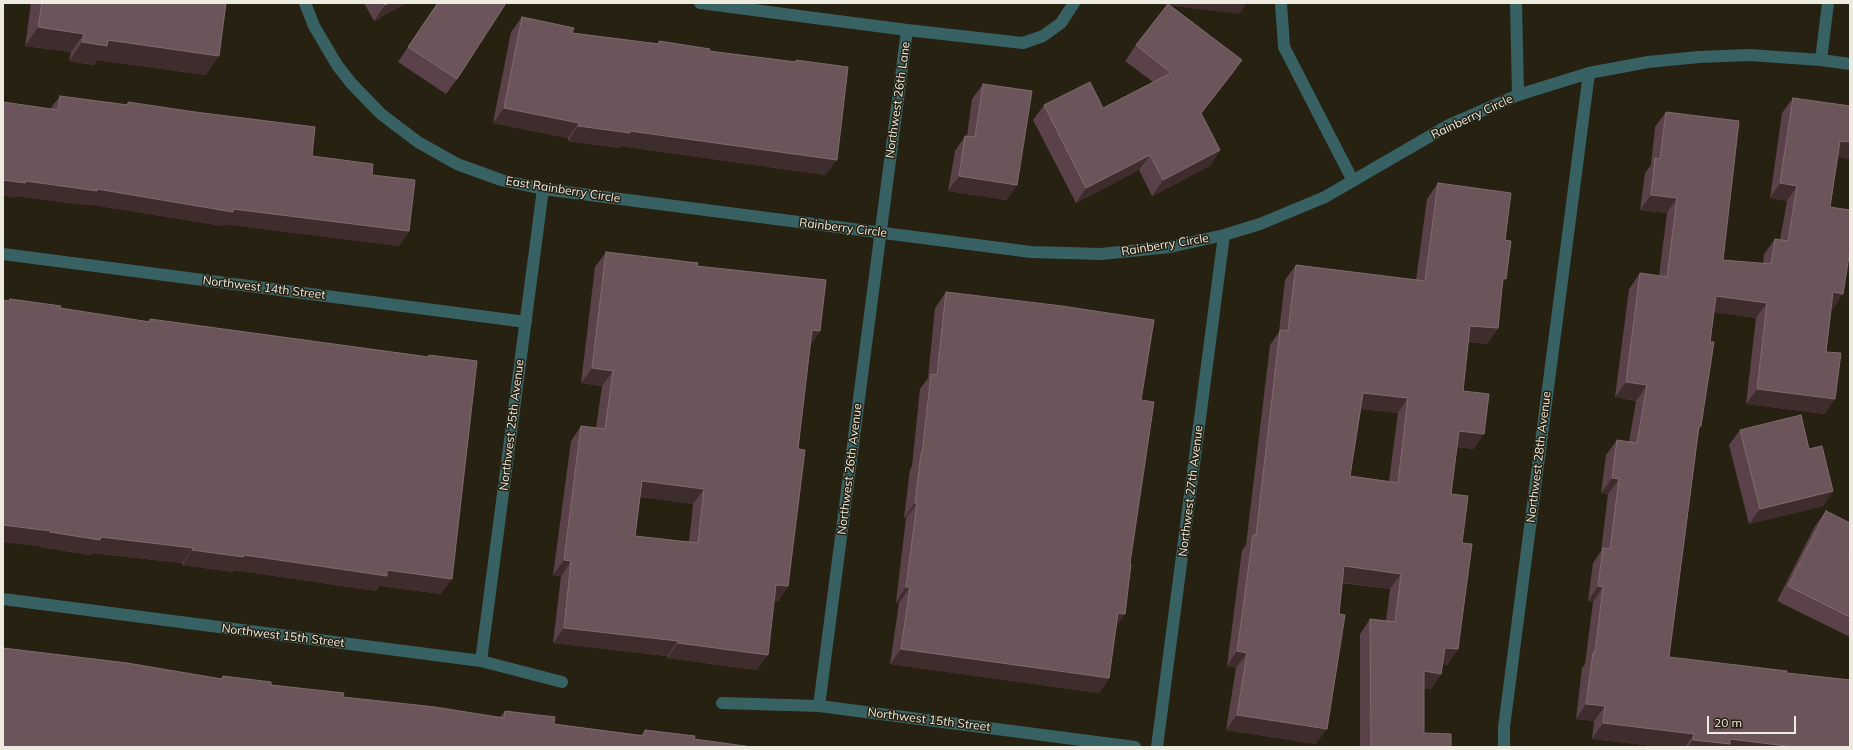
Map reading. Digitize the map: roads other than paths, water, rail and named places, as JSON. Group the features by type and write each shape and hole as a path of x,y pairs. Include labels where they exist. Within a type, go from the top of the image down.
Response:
{"street":[{"name":"East Rainberry Circle","path":"304,3 314,26 337,65 351,83 382,114 418,142 457,164 500,180 543,189 731,213"},
{"path":"700,3 907,30"},
{"name":"Northwest 26th Lane","path":"881,233 907,30 1023,43 1043,36 1061,23 1074,3"},
{"path":"1281,3 1284,47 1353,181"},
{"path":"1516,3 1518,95"},
{"path":"1820,60 1828,3"},
{"name":"Rainberry Circle","path":"731,213 1031,252 1101,254 1170,247 1224,235 1260,224 1325,197 1449,125 1518,95 1589,73 1648,62 1698,57 1749,55 1820,60 1850,64"},
{"name":"Northwest 28th Avenue","path":"1504,747 1504,726 1589,73"},
{"name":"Northwest 25th Avenue","path":"481,661 543,189"},
{"name":"Northwest 26th Avenue","path":"819,706 881,233"},
{"name":"Northwest 27th Avenue","path":"1157,747 1224,235"},
{"name":"Northwest 14th Street","path":"3,254 526,322"},
{"name":"Northwest 15th Street","path":"3,599 481,661 562,682"},
{"name":"Northwest 15th Street","path":"722,703 819,706 1135,747"}]}
